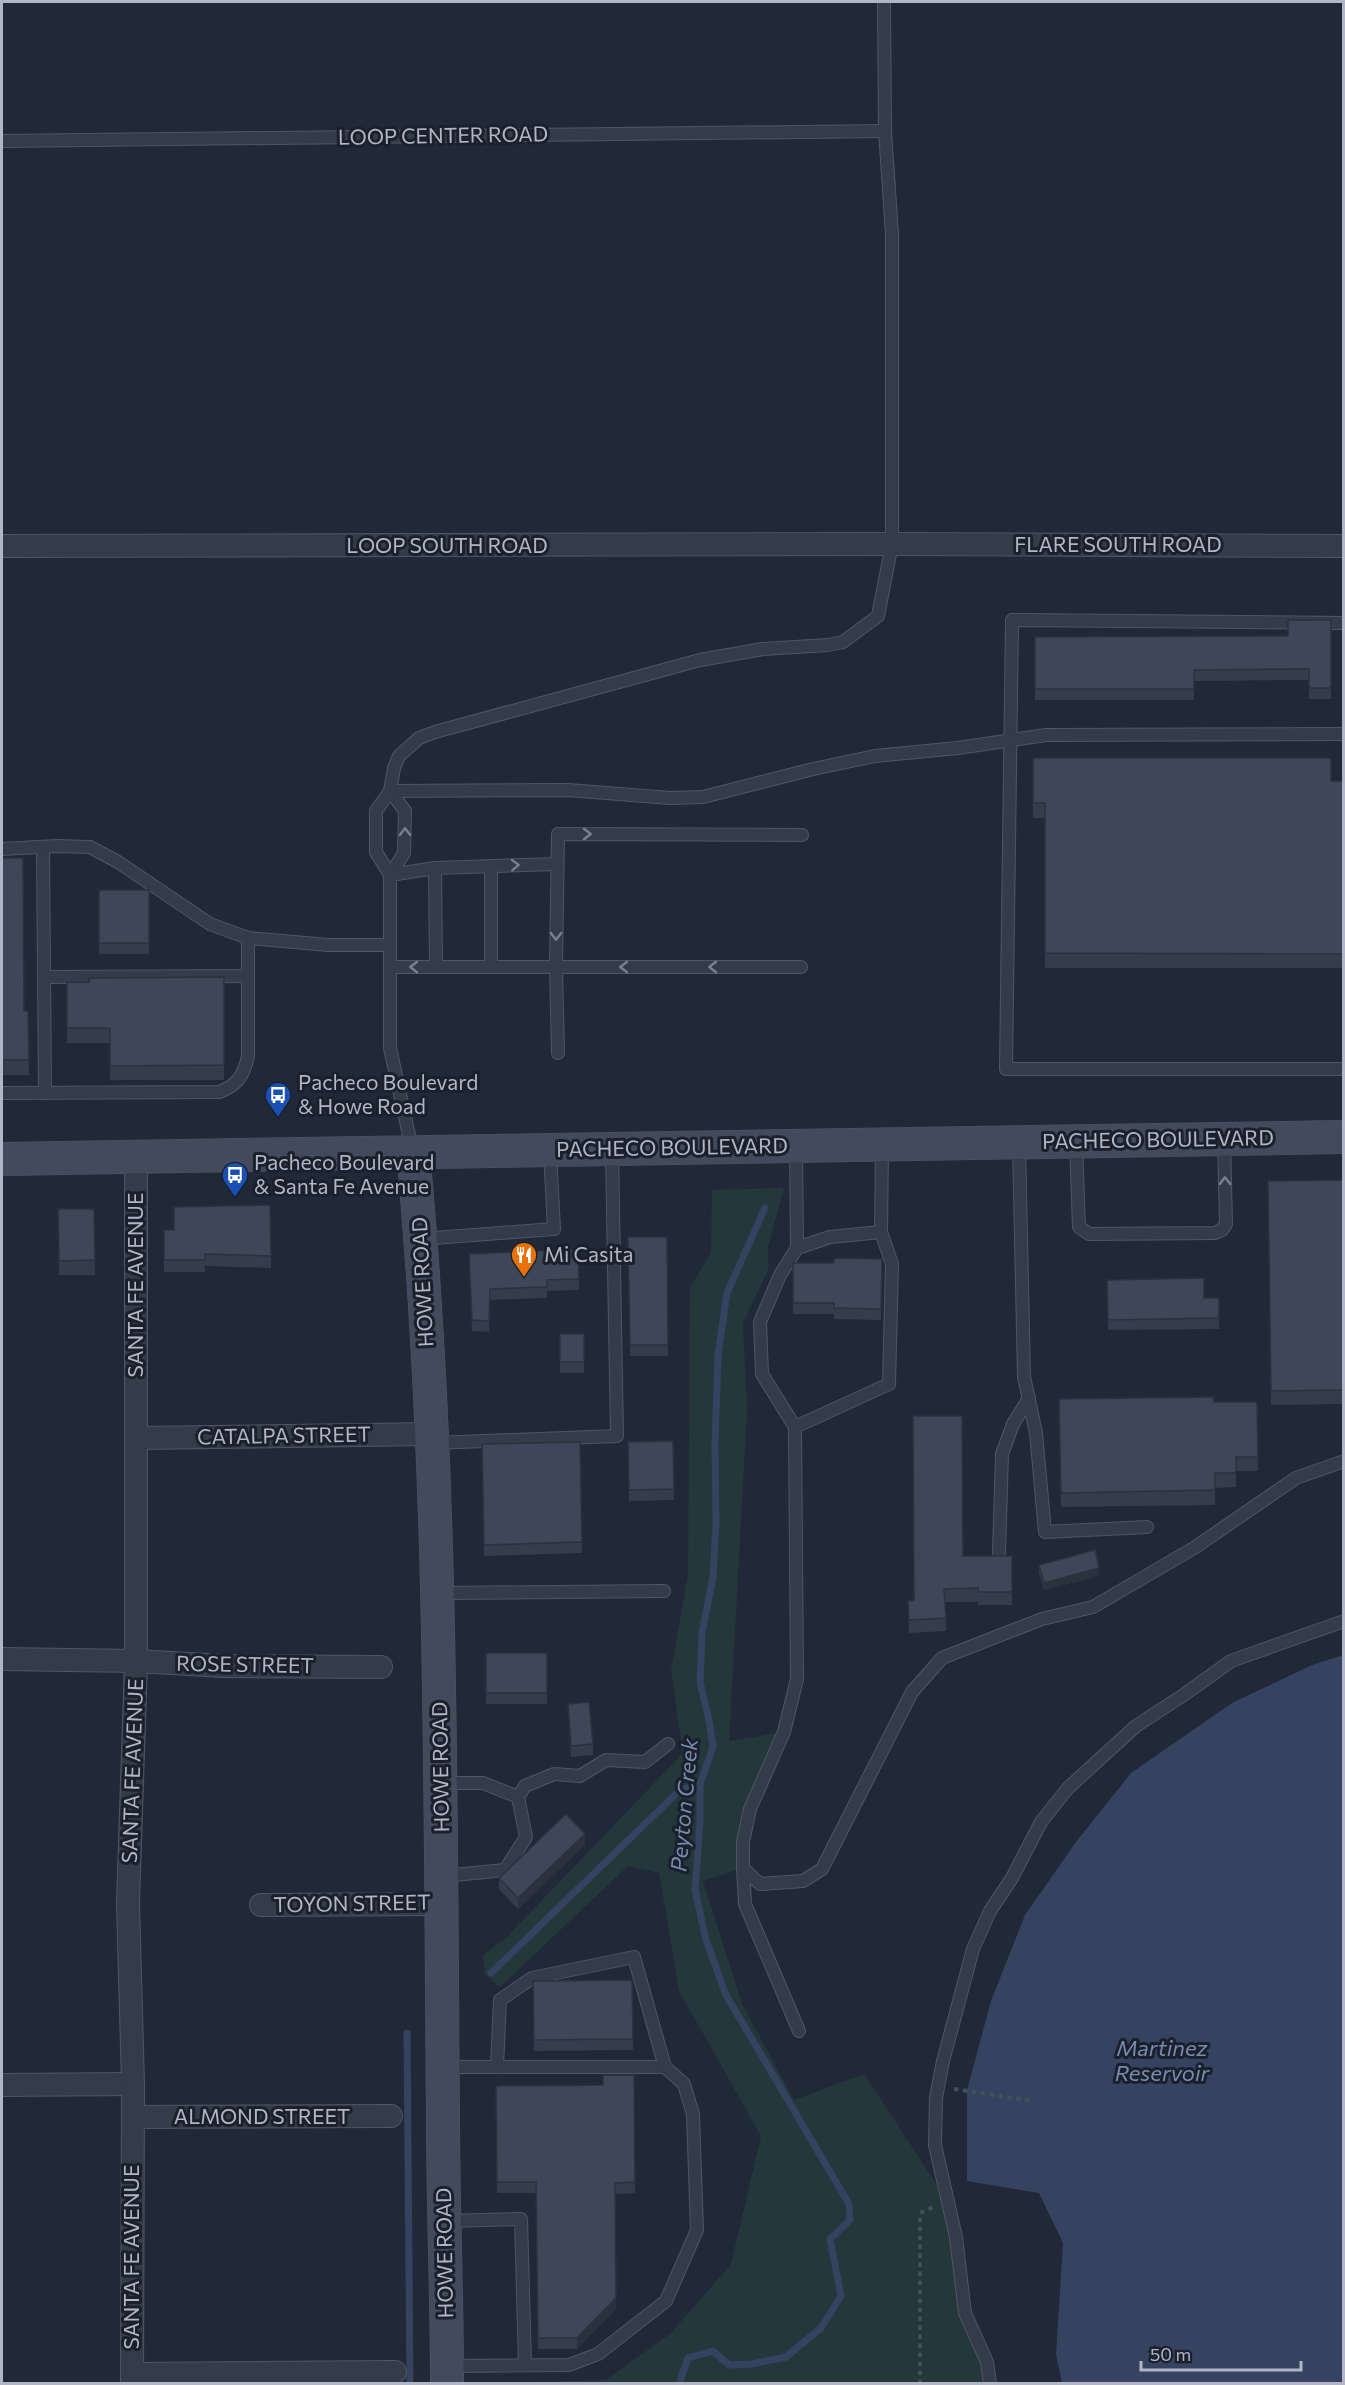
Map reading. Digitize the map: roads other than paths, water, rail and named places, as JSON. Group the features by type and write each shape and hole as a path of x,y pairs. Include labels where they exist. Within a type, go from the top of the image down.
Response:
{"main road":[{"name":"PACHECO BOULEVARD","path":"2,1159 1344,1137"},
{"name":"HOWE ROAD","path":"413,1152 433,1439 438,1593 447,2379"}],"street":[{"name":"LOOP SOUTH ROAD","path":"2,546 892,544"},
{"name":"FLARE SOUTH ROAD","path":"892,544 1344,546"},
{"name":"SANTA FE AVENUE","path":"132,2379 133,2084 128,1903 136,1661 136,1158"},
{"name":"CATALPA STREET","path":"136,1438 433,1439"},
{"name":"ROSE STREET","path":"2,1659 136,1661 224,1666 381,1667"},
{"name":"TOYON STREET","path":"261,1905 442,1890"},
{"path":"2,2085 133,2084"},
{"name":"ALMOND STREET","path":"133,2117 391,2116"},
{"path":"132,2379 395,2372"}],"lane":[{"path":"413,1152 390,1048 390,874 376,852 376,811 390,791 394,768 399,756 419,738 435,732 711,658 763,649 843,642 878,616 892,544 892,234 885,131 884,2"},
{"name":"LOOP CENTER ROAD","path":"2,141 885,131"},
{"path":"1344,623 1012,620 1006,1069 1344,1069"},
{"path":"390,791 568,790 670,798 703,797 875,756 958,748 1046,735 1344,734"},
{"path":"390,791 405,811 404,853 390,874"},
{"path":"558,1053 556,864 558,834 802,835"},
{"path":"2,849 90,847 103,852 210,924 248,938 328,945 390,945"},
{"path":"43,848 45,1093"},
{"path":"390,874 435,868 556,864"},
{"path":"491,866 492,967"},
{"path":"435,868 436,967"},
{"path":"2,1093 219,1092 230,1088 240,1080 246,1069 248,1056 248,938"},
{"path":"390,967 801,967"},
{"path":"44,977 248,976"},
{"path":"1076,1142 1079,1227 1083,1232 1089,1234 1215,1233 1222,1230 1226,1224 1224,1139"},
{"path":"1019,1143 1024,1377 1036,1433 1045,1532 1147,1527"},
{"path":"795,1427 889,1384 892,1264 881,1232 882,1145"},
{"path":"796,1146 797,1248 780,1275 760,1322 762,1374 795,1427 797,1679 784,1732 750,1809 743,1842 743,1868 745,1904 799,2031"},
{"path":"433,1439 617,1436 612,1148"},
{"path":"420,1239 554,1229 550,1149"},
{"path":"797,1248 830,1237 881,1232"},
{"path":"999,1553 1002,1454 1013,1424 1029,1398"},
{"path":"743,1868 760,1884 803,1881 822,1869 912,1692 942,1658 1042,1619 1093,1607 1194,1548 1296,1478 1344,1461"},
{"path":"438,1593 664,1591"},
{"path":"990,2384 987,2362 965,2313 956,2237 935,2145 938,2087 951,2027 973,1949 990,1911 1012,1878 1041,1822 1068,1788 1136,1726 1231,1661 1344,1621"},
{"path":"442,1890 505,1870 526,1837 518,1797 525,1786 554,1774 580,1776 606,1760 645,1762 668,1744"},
{"path":"441,1783 483,1783 518,1797"},
{"path":"447,2379 525,2366 569,2366 598,2354 666,2301 697,2230 693,2114 684,2084 664,2067 634,1957 532,1978 500,2000 497,2067"},
{"path":"443,2067 664,2067"},
{"path":"444,2221 521,2219 525,2366"}],"water":[{"name":"Martinez Reservoir","path":"1343,1655 1343,2383 1062,2383 1056,2354 1063,2243 1039,2193 967,2181 967,2090 991,2001 1025,1915 1076,1842 1131,1773 1232,1703 1312,1665"}],"waterway":[{"name":"Peyton Creek","path":"679,2384 688,2358 713,2351 729,2365 752,2364 786,2357 821,2328 841,2296 830,2239 850,2220 849,2204 726,1995 706,1940 695,1890 700,1823 700,1784 713,1747 700,1682 702,1633 713,1577 716,1523 715,1444 718,1355 727,1293 765,1208"},
{"path":"491,1973 680,1790 700,1784"},
{"path":"407,2033 410,2384"}],"place":[{"name":"Pacheco Boulevard & Howe Road","path":"278,1118"},
{"name":"Pacheco Boulevard & Santa Fe Avenue","path":"235,1198"},
{"name":"Mi Casita","path":"524,1278"}]}
